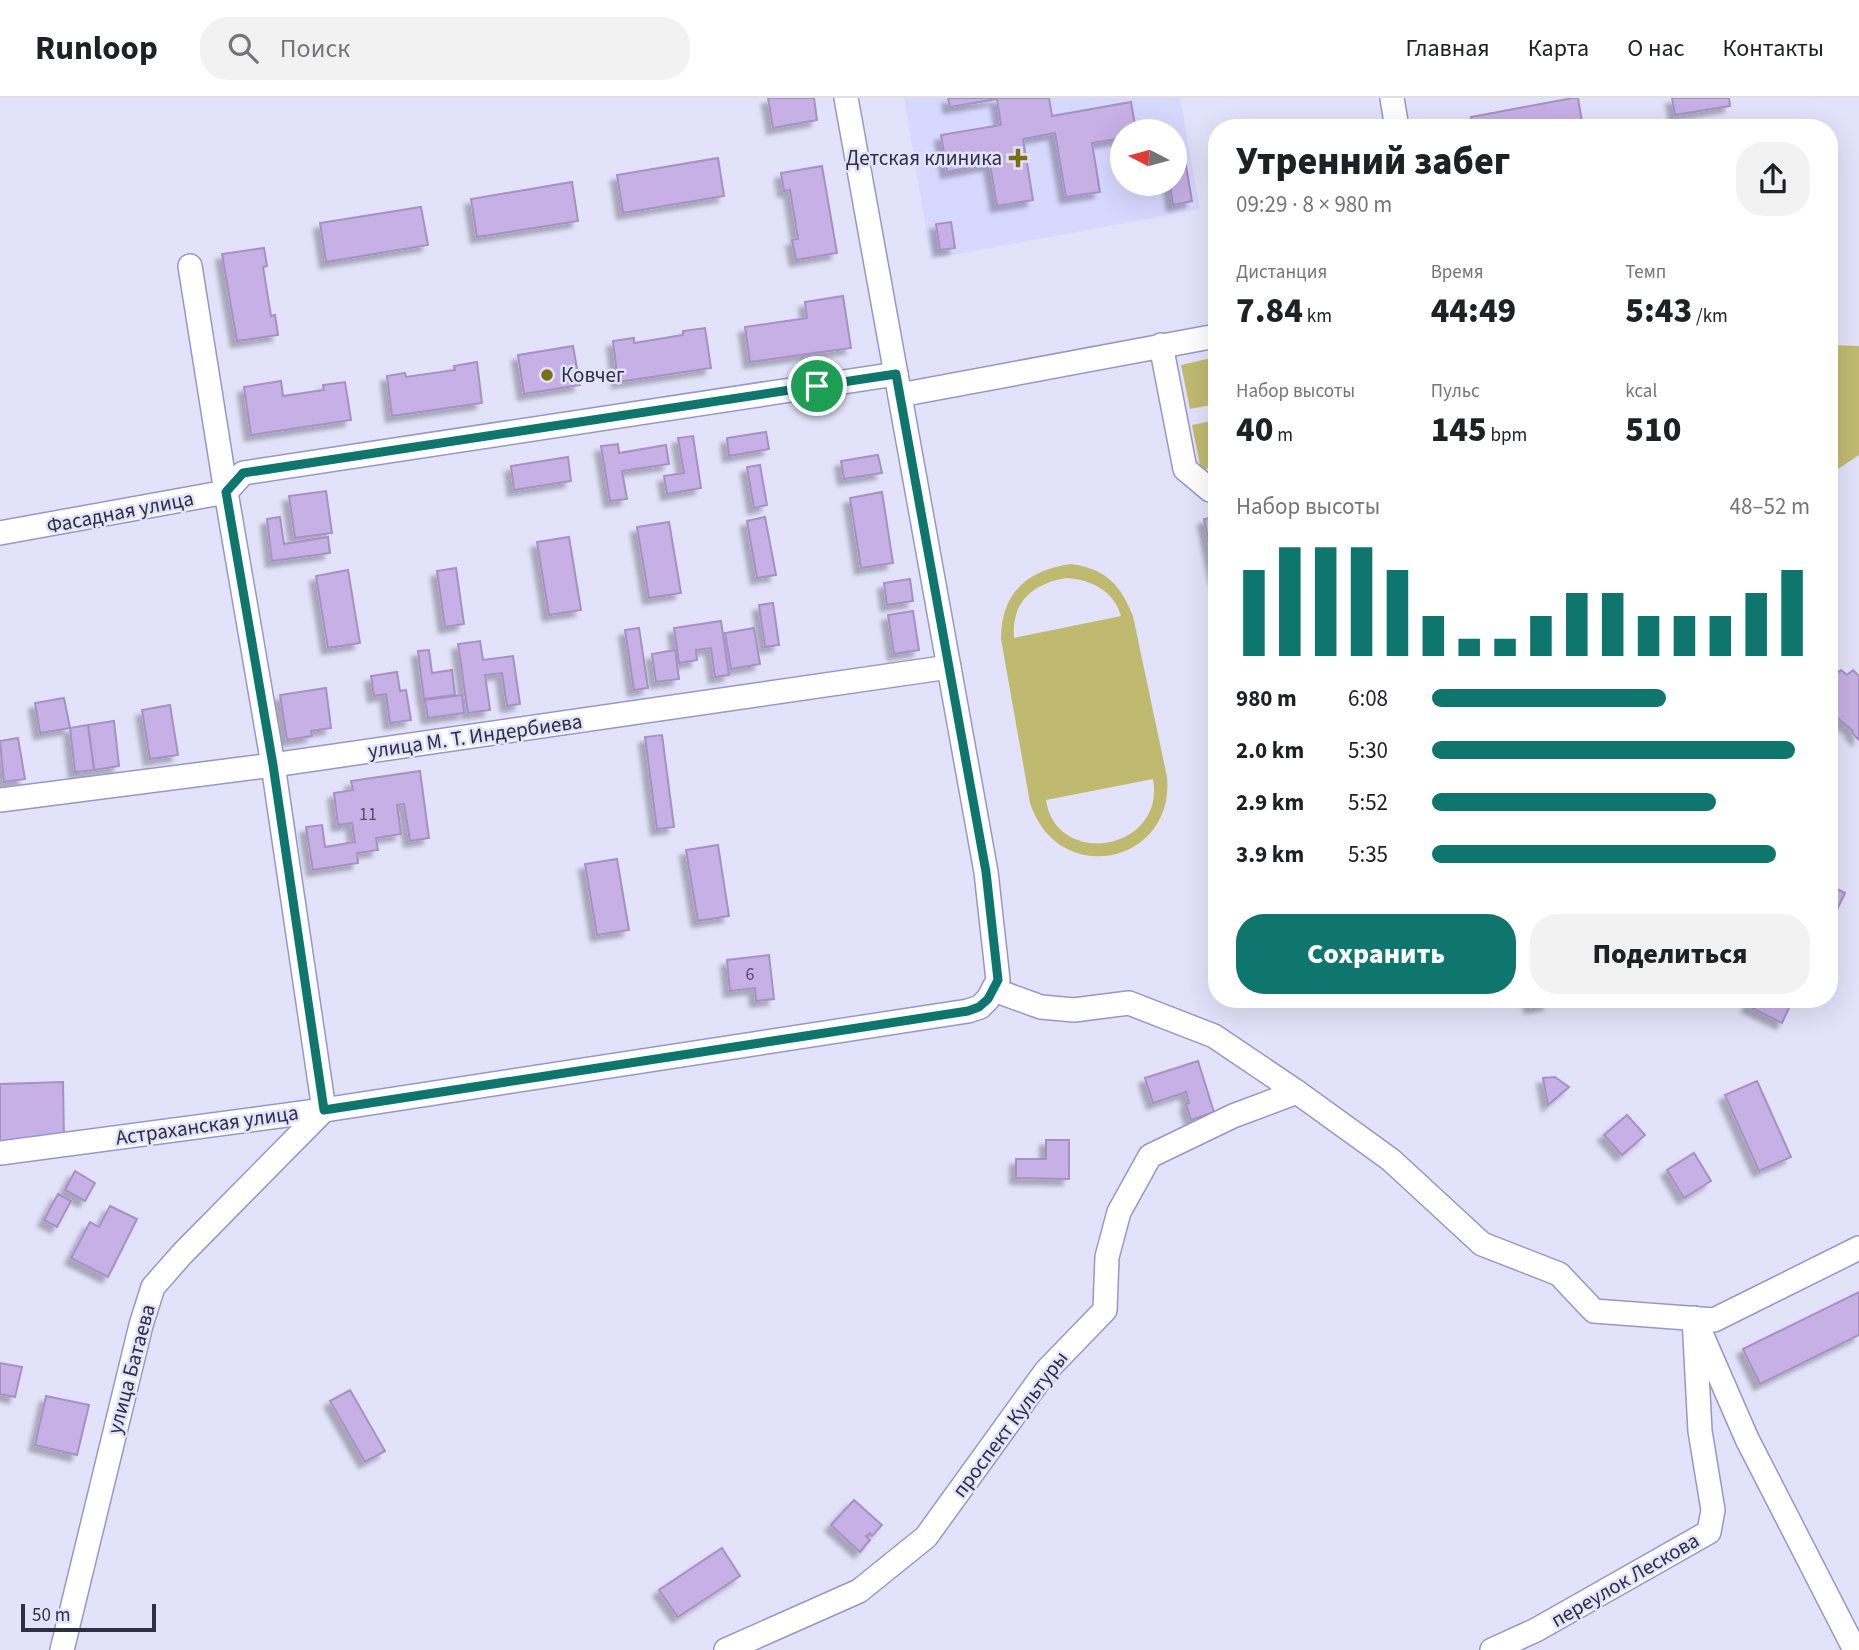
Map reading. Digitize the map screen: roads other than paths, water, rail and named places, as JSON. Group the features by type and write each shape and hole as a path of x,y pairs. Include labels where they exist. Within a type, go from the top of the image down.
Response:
{"street":[{"path":"846,98 986,872 998,980 994,990 1041,1007 1074,1010 1129,1003 1214,1036 1391,1160 1482,1244 1559,1274 1594,1311 1714,1320 1859,1248"},
{"path":"1392,98 1396,119"},
{"path":"190,266 273,765 324,1110"},
{"name":"Фасадная улица","path":"0,533 226,492 243,473 898,384 1208,336"},
{"path":"1161,345 1185,469 1208,488"},
{"name":"улица М. Т. Индербиева","path":"0,800 273,765 949,667"},
{"name":"Астраханская улица","path":"0,1153 324,1110 968,1011 979,1007 994,990"},
{"name":"проспект Культуры","path":"726,1650 859,1591 926,1537 1046,1371 1105,1310 1107,1257 1119,1212 1150,1156 1233,1116 1297,1093"},
{"name":"улица Батаева","path":"62,1650 141,1325 153,1287 324,1110"},
{"path":"1694,1318 1747,1439 1855,1650"},
{"name":"переулок Лескова","path":"1492,1650 1536,1630 1709,1532 1713,1510 1700,1431 1694,1318"}],"place":[{"name":"Детская клиника","path":"1018,158"},
{"name":"Ковчег","path":"547,375"}]}
